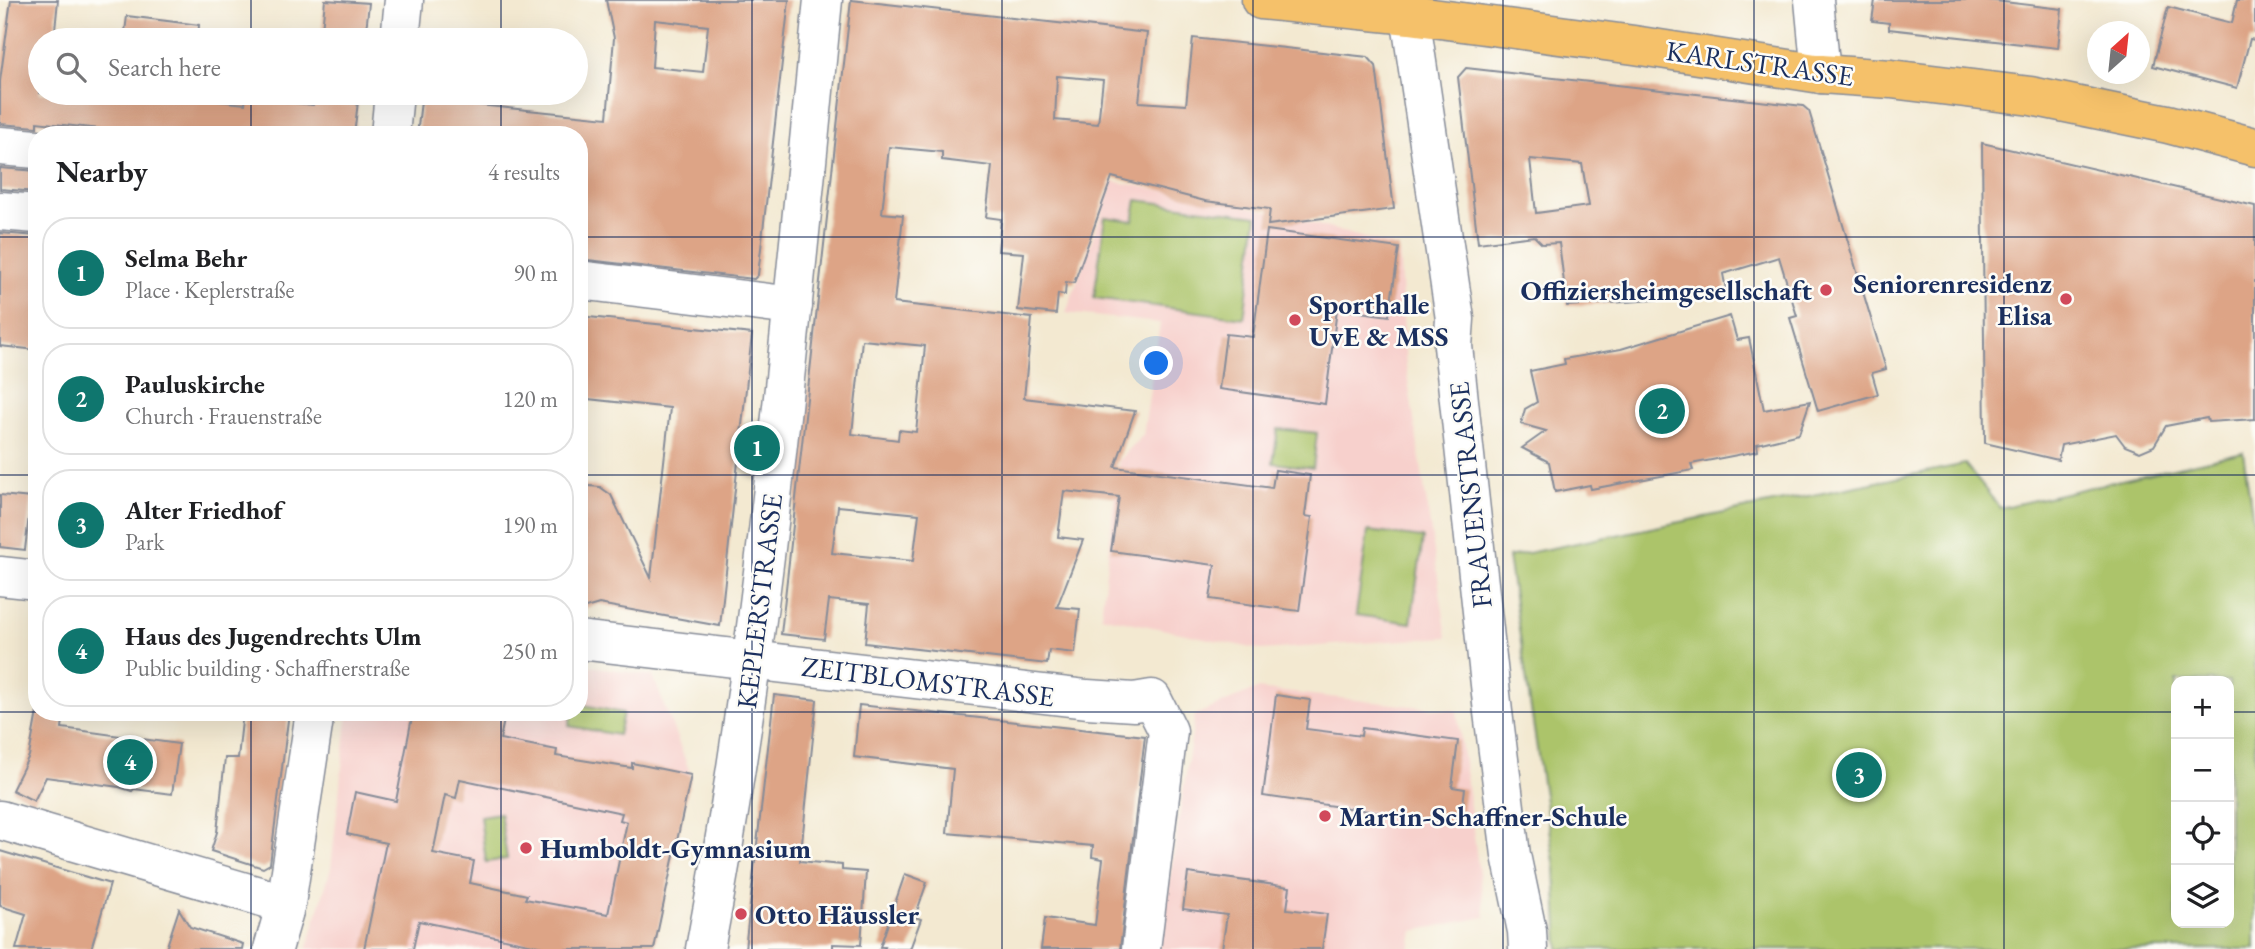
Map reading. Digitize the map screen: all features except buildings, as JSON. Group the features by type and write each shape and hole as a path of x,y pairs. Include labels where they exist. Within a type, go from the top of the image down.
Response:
{"main road":[{"name":"KARLSTRASSE","path":"1261,0 1408,8 1821,74 1891,79 2063,101 2255,147"}],"street":[{"path":"401,28 404,0"},
{"name":"KEPLERSTRASSE","path":"705,949 753,659 778,456 823,0"},
{"path":"1814,0 1821,74"},
{"name":"FRAUENSTRASSE","path":"1408,8 1455,319 1453,346 1493,712 1511,855 1527,931 1528,949"},
{"path":"391,126 393,105"},
{"path":"0,146 28,148"},
{"path":"0,211 28,213"},
{"path":"588,281 793,306"},
{"path":"0,576 28,579"},
{"name":"ZEITBLOMSTRASSE","path":"588,641 1087,699 1134,702 1152,699 1168,731 1141,949"},
{"path":"273,949 286,904 314,721"},
{"path":"0,820 286,904"}],"shaded area":[{"path":"1113,181 1269,211 1399,248 1406,367 1447,637 1261,650 1101,616 1119,460 1143,435 1160,323 1066,313"},
{"path":"588,665 653,676 691,775 654,949 307,949 331,868 347,721 588,721"},
{"name":"Martin-Schaffner-Schule","path":"1257,689 1457,711 1485,917 1413,931 1410,949 1159,949 1195,715"}],"green space":[{"path":"1137,200 1257,216 1244,318 1094,298 1105,217 1133,221"},
{"path":"1278,429 1317,433 1313,468 1273,463"},
{"path":"2243,452 2255,534 2255,949 1559,949 1555,868 1508,557 1965,464 2000,508"},
{"path":"1368,531 1423,538 1411,623 1356,615"},
{"path":"588,706 623,713 618,735 569,726 570,721 588,721"},
{"path":"500,813 507,859 486,862 480,816"}],"place":[{"name":"Offiziersheimgesellschaft","path":"1826,290"},
{"name":"Seniorenresidenz Elisa","path":"2066,299"},
{"name":"Sporthalle UvE & MSS","path":"1295,320"},
{"name":"Pauluskirche","path":"1662,411"},
{"name":"Selma Behr","path":"757,448"},
{"name":"Haus des Jugendrechts Ulm","path":"130,762"},
{"name":"Alter Friedhof","path":"1859,775"},
{"name":"Martin-Schaffner-Schule","path":"1325,816"},
{"name":"Humboldt-Gymnasium","path":"526,848"},
{"name":"Otto Häussler","path":"741,914"}]}
